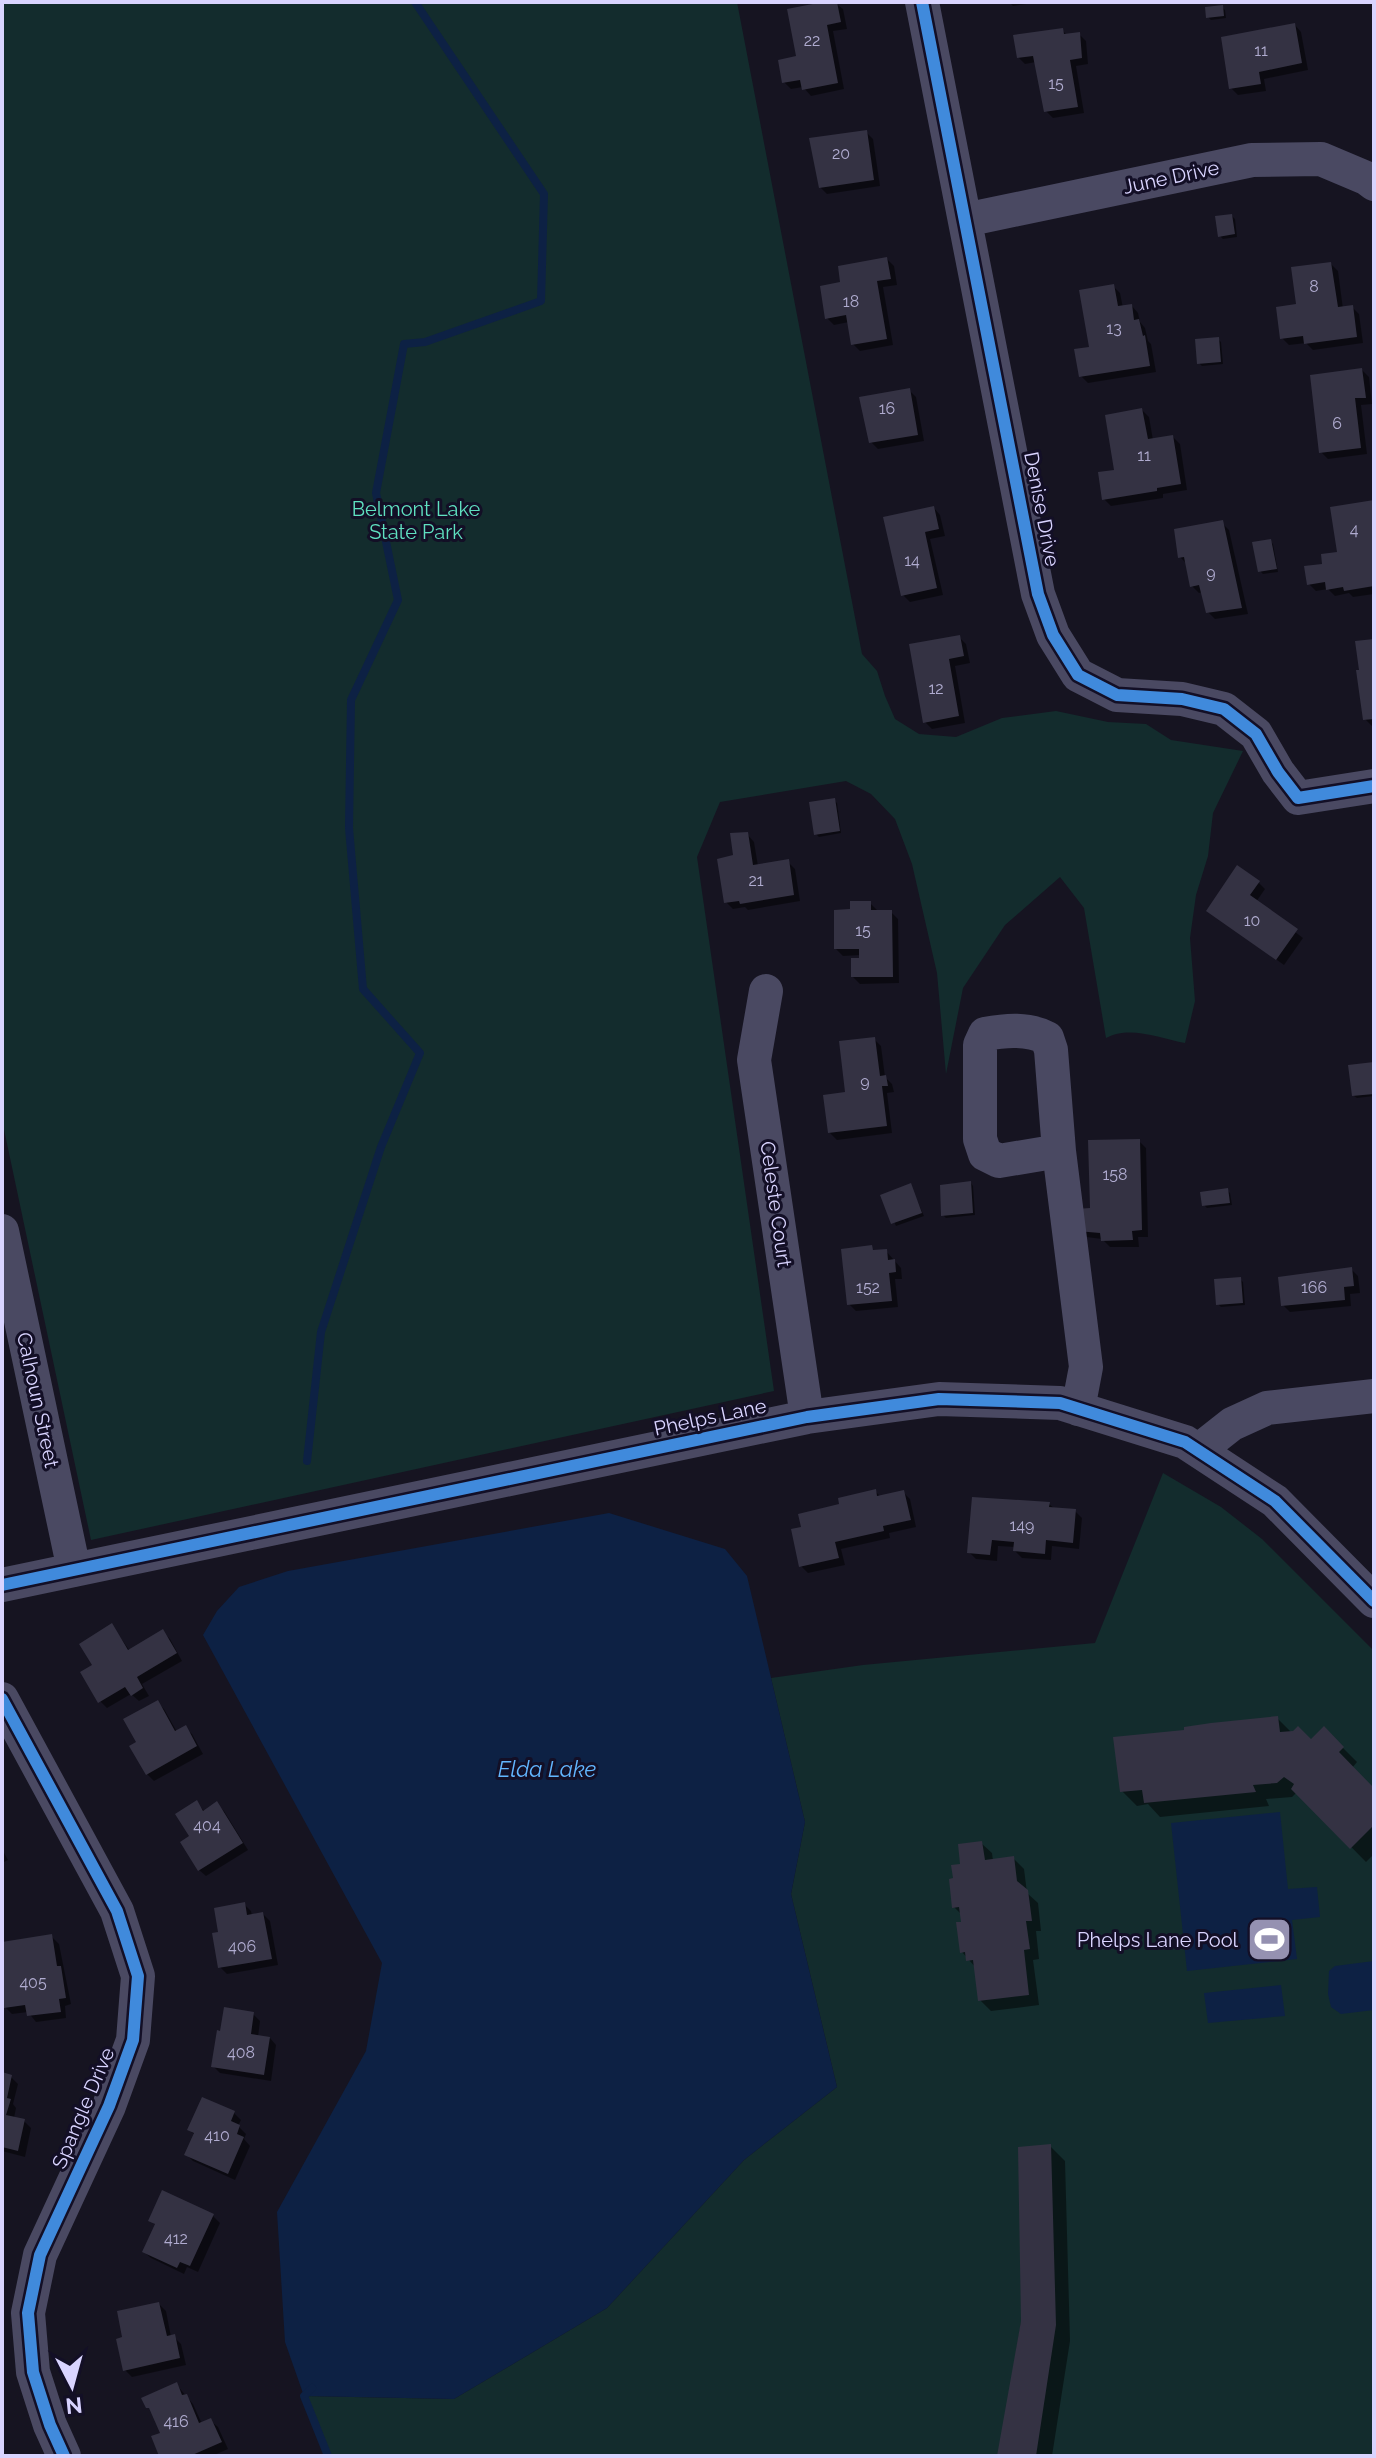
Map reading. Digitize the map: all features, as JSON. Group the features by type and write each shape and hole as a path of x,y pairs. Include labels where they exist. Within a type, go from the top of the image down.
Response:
{"street":[{"name":"Denise Drive","path":"922,2 1038,594 1053,635 1078,675 1117,695 1182,699 1224,709 1256,734 1278,772 1298,798 1374,786"},
{"name":"June Drive","path":"965,220 1252,160 1321,159 1374,184"},
{"name":"Celeste Court","path":"766,991 754,1060 807,1417"},
{"path":"1059,1151 1086,1367 1078,1409"},
{"name":"Calhoun Street","path":"3,1239 74,1570"},
{"path":"1199,1450 1232,1424 1267,1408 1374,1396"},
{"name":"Phelps Lane","path":"2,1585 807,1417 939,1399 1060,1403 1185,1442 1275,1501 1374,1601"},
{"name":"Spangle Drive","path":"2,1699 117,1911 138,1976 133,2040 109,2106 40,2255 28,2313 33,2372 50,2425 64,2456"}],"green space":[{"name":"Belmont Lake State Park","path":"2,2 737,2 862,654 877,671 895,719 919,734 956,737 1002,718 1056,711 1108,722 1146,724 1171,740 1243,751 1213,813 1208,856 1196,895 1190,938 1195,1001 1185,1043 1135,1033 1115,1034 1106,1038 1084,908 1060,877 1005,925 963,988 946,1074 937,973 912,864 895,819 871,794 846,781 720,802 697,857 774,1391 91,1540 2,1120"},
{"path":"1163,1473 1221,1507 1262,1539 1374,1651 1374,2456 327,2456 304,2396 454,2399 607,2308 744,2160 837,2087 791,1894 805,1822 771,1678 863,1665 1095,1643"}],"water":[{"name":"Elda Lake","path":"609,1513 725,1549 747,1576 805,1822 791,1894 837,2087 744,2160 607,2308 454,2399 304,2396 285,2342 277,2212 366,2051 382,1963 203,1635 217,1611 239,1587 288,1571"},
{"path":"1280,1812 1288,1889 1317,1887 1320,1917 1292,1920 1297,1959 1187,1971 1171,1823"},
{"path":"1374,1961 1374,2010 1341,2014 1331,2007 1329,1971 1335,1966"},
{"path":"1281,1985 1285,2016 1208,2023 1204,1993"}],"building":[{"path":"837,2 841,22 827,25 838,83 802,90 800,80 782,83 778,60 796,56 787,9"},
{"path":"1223,5 1224,16 1206,18 1205,7"},
{"path":"1295,23 1302,63 1259,72 1261,84 1229,89 1221,37"},
{"path":"1063,28 1064,34 1080,32 1082,58 1070,60 1078,107 1044,112 1033,56 1017,58 1013,35"},
{"path":"867,130 874,180 819,188 809,138"},
{"path":"1232,214 1235,234 1218,237 1215,216"},
{"path":"887,257 891,279 877,281 887,339 851,345 846,315 825,319 820,286 840,282 838,266"},
{"path":"1331,262 1338,307 1353,305 1357,337 1304,344 1303,336 1280,339 1276,307 1296,304 1291,267"},
{"path":"1114,284 1118,306 1132,304 1134,320 1139,319 1150,366 1079,377 1074,349 1089,347 1079,290"},
{"path":"1219,337 1221,362 1197,364 1195,339"},
{"path":"1362,368 1366,398 1355,398 1361,448 1319,453 1310,375"},
{"path":"910,388 918,435 869,443 859,397"},
{"path":"1142,408 1148,439 1173,435 1181,484 1102,500 1098,472 1114,470 1105,415"},
{"path":"1374,500 1374,586 1344,591 1343,587 1326,590 1325,582 1307,585 1304,566 1322,564 1321,554 1337,552 1330,507"},
{"path":"934,506 939,529 925,532 937,588 901,596 883,517"},
{"path":"1223,520 1242,608 1206,613 1199,585 1190,587 1184,557 1178,558 1174,529"},
{"path":"1271,539 1277,569 1258,572 1252,542"},
{"path":"960,635 964,656 949,659 959,716 923,723 909,644"},
{"path":"1374,639 1374,719 1363,720 1355,641"},
{"path":"835,798 840,831 814,835 809,802"},
{"path":"748,832 753,865 789,859 794,895 740,904 739,901 724,903 717,859 733,855 730,833"},
{"path":"1237,865 1260,881 1250,895 1298,929 1276,960 1206,911"},
{"path":"850,901 871,901 871,910 892,910 893,977 851,977 851,958 859,958 859,949 834,949 834,910 850,909"},
{"path":"875,1037 880,1076 886,1075 888,1086 882,1086 887,1126 828,1133 823,1095 845,1092 839,1041"},
{"path":"1374,1062 1374,1094 1352,1096 1348,1065"},
{"path":"1140,1139 1142,1230 1132,1231 1133,1240 1101,1241 1100,1233 1077,1231 1076,1209 1090,1208 1088,1140"},
{"path":"971,1181 973,1213 941,1216 940,1185"},
{"path":"911,1183 922,1213 891,1224 880,1195"},
{"path":"1228,1188 1230,1203 1202,1206 1200,1192"},
{"path":"872,1245 873,1250 887,1249 888,1260 895,1259 896,1272 889,1273 892,1301 847,1305 841,1249"},
{"path":"1352,1267 1354,1286 1344,1287 1345,1300 1281,1306 1278,1277"},
{"path":"1241,1277 1243,1303 1216,1305 1214,1279"},
{"path":"876,1489 877,1496 904,1490 911,1520 883,1526 884,1531 835,1542 839,1558 799,1567 791,1529 801,1527 798,1514 839,1504 838,1498"},
{"path":"972,1497 1050,1502 1049,1507 1076,1509 1073,1543 1046,1540 1045,1554 1013,1551 1014,1542 992,1540 990,1555 967,1553"},
{"path":"112,1623 128,1650 163,1629 177,1653 137,1677 143,1688 131,1696 125,1687 98,1703 80,1672 92,1665 79,1644"},
{"path":"158,1700 175,1731 186,1725 197,1746 146,1775 129,1746 136,1742 123,1719"},
{"path":"1278,1716 1280,1732 1293,1731 1298,1726 1311,1739 1324,1726 1344,1747 1339,1752 1374,1788 1374,1825 1350,1849 1291,1789 1294,1784 1284,1777 1277,1783 1253,1785 1256,1792 1144,1803 1142,1790 1120,1792 1113,1737"},
{"path":"197,1800 203,1811 217,1801 243,1843 198,1871 180,1842 189,1836 175,1814"},
{"path":"982,1841 985,1860 1014,1856 1017,1881 1028,1890 1032,1921 1026,1921 1030,1949 1024,1950 1029,1995 978,2001 973,1960 966,1961 965,1952 960,1953 956,1922 961,1922 959,1907 952,1908 951,1865 960,1864 958,1844"},
{"path":"245,1902 247,1915 263,1912 272,1959 218,1968 212,1933 218,1932 214,1908"},
{"path":"52,1934 66,1998 59,1999 61,2012 27,2016 25,2005 4,2008 2,1942"},
{"path":"224,2007 254,2012 251,2034 270,2037 264,2075 211,2067"},
{"path":"2,2072 12,2075 7,2098 11,2099 6,2115 25,2119 18,2151 2,2147"},
{"path":"202,2097 235,2111 231,2121 240,2125 237,2134 244,2137 228,2174 184,2155 194,2133 187,2130"},
{"path":"1051,2144 1056,2325 1036,2456 997,2456 1021,2321 1018,2147"},
{"path":"162,2190 214,2214 190,2266 180,2262 177,2268 142,2252 155,2224 148,2221"},
{"path":"159,2302 167,2336 175,2334 180,2358 123,2371 116,2339 122,2337 117,2311"},
{"path":"177,2382 182,2395 187,2394 199,2423 211,2418 222,2442 190,2456 159,2456 151,2436 160,2433 141,2398"}],"waterway":[{"path":"307,1461 321,1332 381,1147 420,1053 363,989 349,828 351,700 398,600 376,493 404,344 425,342 541,301 544,194 415,2"},
{"path":"312,2388 304,2396 328,2456"}],"cycle path":[{"path":"922,2 1038,594 1053,635 1078,675 1117,695 1182,699 1224,709 1256,734 1278,772 1298,798 1374,786"},
{"path":"2,1585 807,1417 939,1399 1060,1403 1185,1442 1275,1501 1374,1601"},
{"path":"2,1699 117,1911 138,1976 133,2040 109,2106 40,2255 28,2313 33,2372 50,2425 64,2456"}],"place":[{"name":"Phelps Lane Pool","path":"1269,1940"}]}
